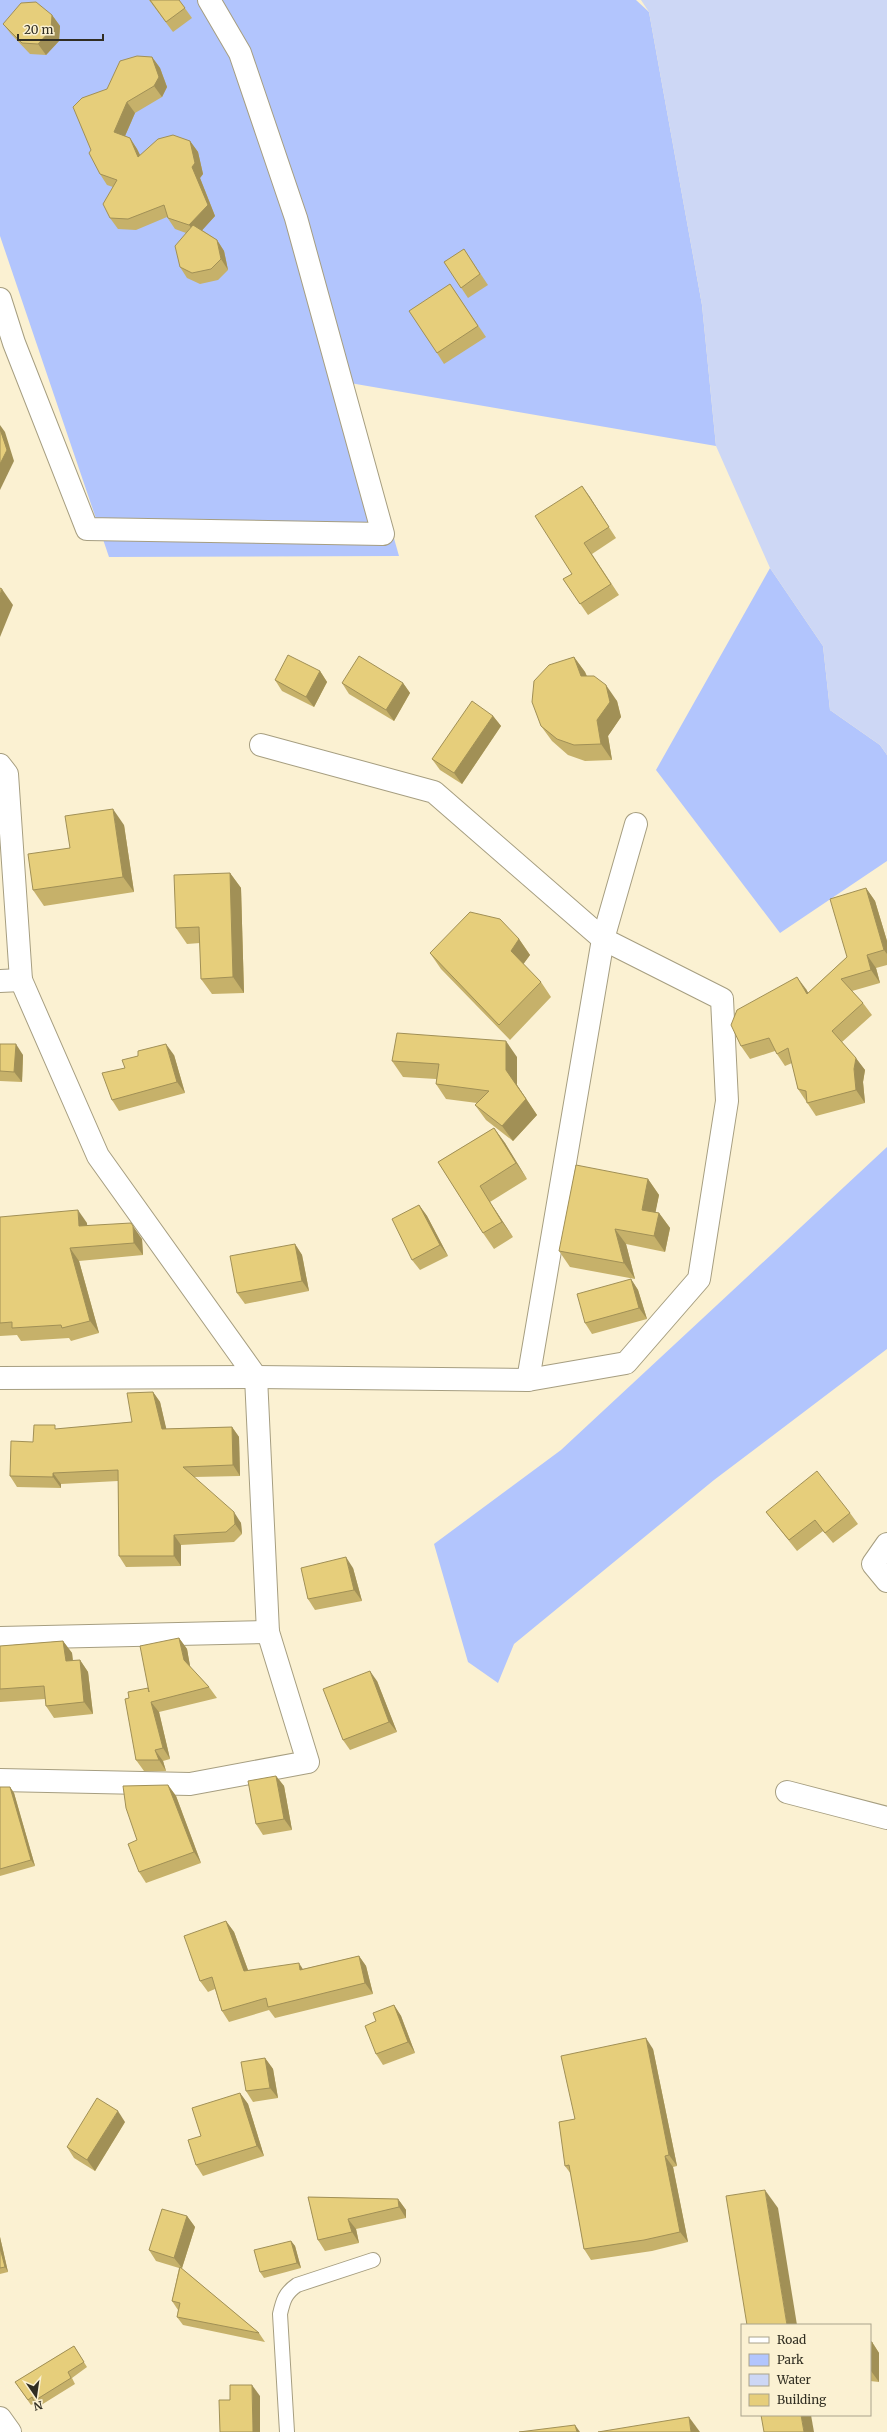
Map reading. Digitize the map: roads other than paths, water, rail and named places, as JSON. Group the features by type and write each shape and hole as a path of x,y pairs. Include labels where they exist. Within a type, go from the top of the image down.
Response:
{"street":[{"path":"0,299 7,344 87,529 383,534 296,218 240,53 209,0"},
{"path":"0,1378 256,1377 528,1380 626,1363 700,1279 727,1101 722,999 603,939 434,792 261,745"},
{"path":"0,765 7,774 11,981 98,1156 256,1377 268,1632 308,1762 190,1784 0,1780"},
{"path":"528,1380 603,939 636,824"},
{"path":"887,1544 873,1564 887,1581"},
{"path":"0,1638 268,1632"},
{"path":"787,1792 887,1818"},
{"path":"0,2418 10,2432"}],"lane":[{"path":"287,2432 280,2314 283,2301 288,2291 297,2285 372,2260"}],"water":[{"path":"641,0 887,0 887,755 880,745 830,710 823,646 770,568 716,446 702,305 649,12"}]}
